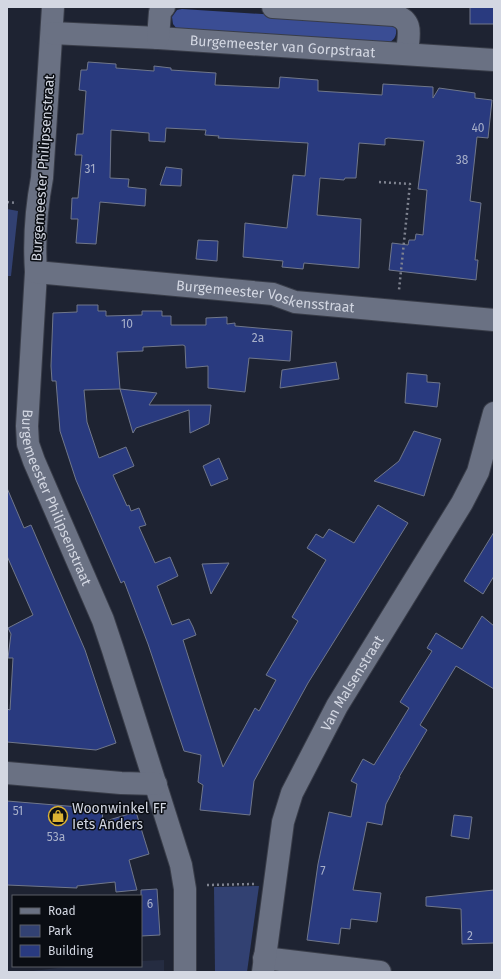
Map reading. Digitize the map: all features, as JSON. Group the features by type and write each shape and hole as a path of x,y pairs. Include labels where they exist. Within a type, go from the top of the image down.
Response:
{"street":[{"name":"Burgemeester Philipsenstraat","path":"53,7 42,178 37,213 35,251 36,272 27,426 28,444 103,620 181,866 184,885 185,972"},
{"path":"158,38 160,12 164,7"},
{"path":"273,7 394,15 404,17 409,25 408,54"},
{"name":"Burgemeester van Gorpstraat","path":"52,33 158,38 494,60"},
{"name":"Burgemeester Voskensstraat","path":"36,272 273,294 295,302 494,320"},
{"name":"Van Malsenstraat","path":"263,965 286,808 306,764 337,706 462,503 486,476 494,413"},
{"path":"7,772 121,783 156,784"},
{"path":"263,965 380,972"}],"path":[{"path":"379,182 410,184 397,311"},
{"path":"184,885 274,884"}],"shaded area":[{"path":"182,9 389,22 395,26 396,34 388,43 177,29 173,24 172,17 177,10"},
{"path":"164,960 164,972 25,972 65,967 142,967 142,961"}],"green space":[{"path":"7,209 18,211 11,276 7,276"},
{"path":"259,886 247,972 215,972 214,887"}],"building":[{"path":"470,7 494,7 494,24 470,24"},
{"path":"88,62 116,64 116,68 154,71 154,66 171,68 171,70 216,73 215,85 279,88 280,77 318,80 318,91 382,95 383,84 433,87 433,98 439,88 475,93 475,98 492,100 488,138 477,137 470,201 481,203 475,260 478,260 476,280 389,270 392,243 408,245 409,240 415,240 416,234 423,235 427,190 418,189 424,141 388,138 385,139 385,145 359,143 356,178 345,178 344,180 320,178 317,215 361,219 359,268 304,263 303,269 282,267 283,261 243,257 245,223 287,228 293,175 305,176 308,143 218,138 219,136 205,135 206,130 166,128 165,142 149,141 149,133 111,130 110,178 129,179 128,187 146,189 145,206 100,202 96,244 76,243 78,219 71,219 72,198 78,198 82,155 75,155 77,134 83,134 86,91 79,90 81,70 87,70"},
{"path":"166,167 182,169 181,186 160,185"},
{"path":"198,240 218,241 217,261 196,259"},
{"path":"77,305 98,305 98,311 106,311 106,316 142,315 142,311 162,311 162,316 171,316 171,325 206,325 206,318 227,317 227,324 235,323 235,326 292,331 290,361 249,358 245,392 208,388 208,366 186,368 185,346 183,345 143,347 143,351 117,352 120,389 84,390 87,422 99,458 126,447 134,466 113,475 127,506 129,505 131,511 139,508 146,525 139,527 155,563 170,557 178,576 157,586 172,625 189,619 196,635 183,640 223,767 255,708 259,711 276,680 266,675 298,621 292,617 326,560 307,548 316,534 323,538 329,529 354,543 378,505 408,523 308,683 254,781 250,815 200,810 203,785 198,782 201,755 184,751 148,644 124,581 121,583 76,480 60,431 56,381 52,381 51,366 53,313 77,312"},
{"path":"336,362 339,379 280,388 282,370"},
{"path":"407,373 427,375 427,382 440,383 437,407 405,403"},
{"path":"120,389 157,393 149,405 211,405 209,424 190,433 189,410 136,428 133,433"},
{"path":"414,431 441,439 424,496 374,481 399,461"},
{"path":"219,458 228,479 211,486 203,466"},
{"path":"7,488 24,528 31,525 85,650 116,743 96,750 7,742 7,709 10,710 13,658 8,658 11,634 8,628 33,615 7,556"},
{"path":"494,532 494,576 483,594 464,581"},
{"path":"229,563 211,594 202,564"},
{"path":"482,616 494,626 494,689 456,666 420,725 427,730 399,777 386,804 382,825 367,822 353,890 381,893 377,922 351,919 350,929 341,928 339,944 307,940 318,864 329,812 351,817 357,784 351,781 363,759 374,765 409,708 400,702 432,651 427,648 436,633 462,649"},
{"path":"7,801 103,809 102,822 136,812 149,854 129,860 137,890 116,892 115,882 77,886 77,888 7,885"},
{"path":"454,815 472,817 469,839 451,836"},
{"path":"157,889 160,935 142,936 141,890"},
{"path":"494,890 494,943 462,944 461,909 426,906 426,897"}],"place":[{"name":"Woonwinkel FF Iets Anders","path":"58,816"}]}
